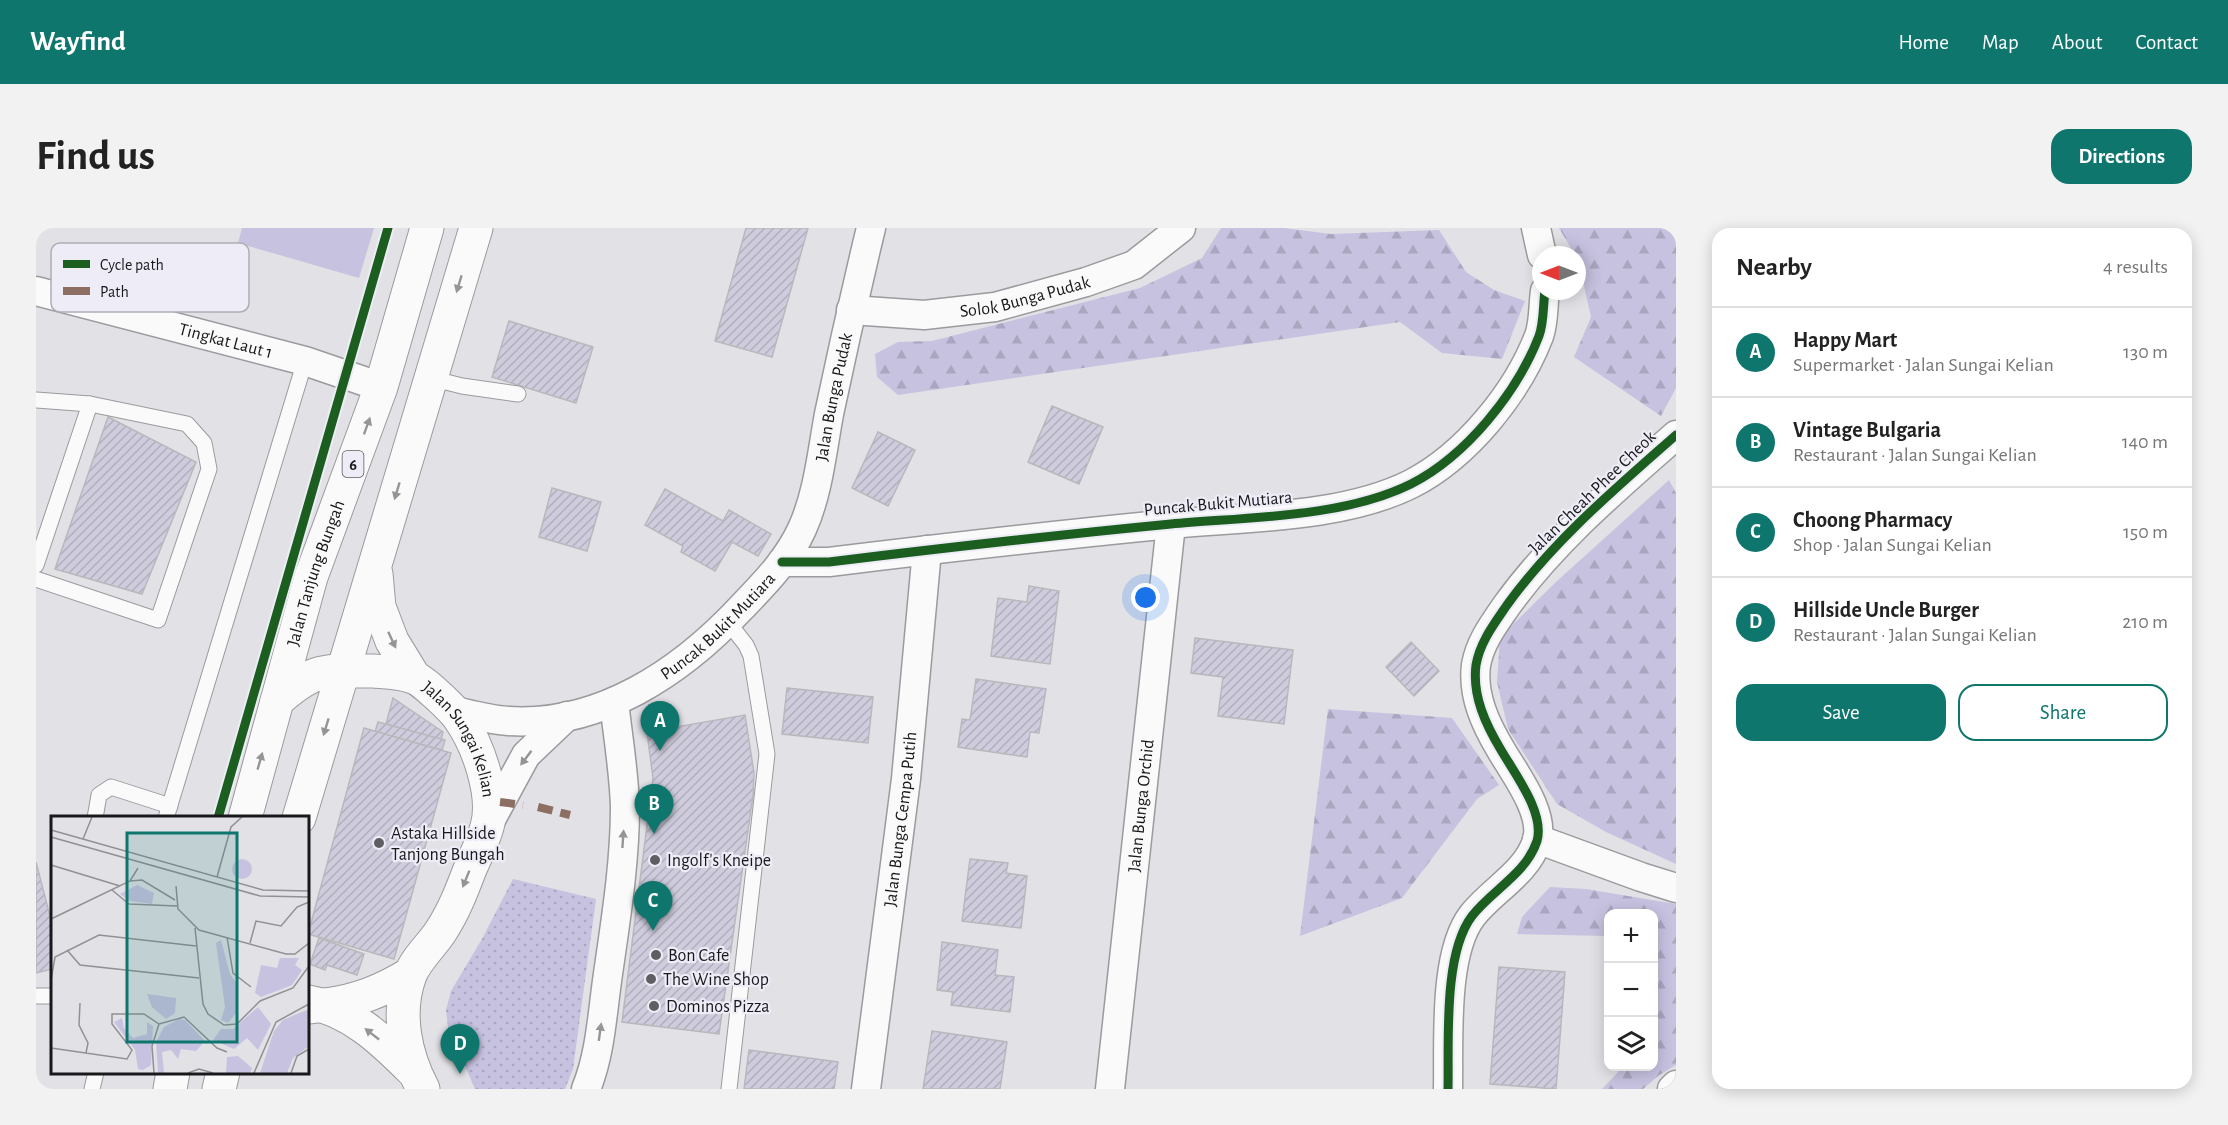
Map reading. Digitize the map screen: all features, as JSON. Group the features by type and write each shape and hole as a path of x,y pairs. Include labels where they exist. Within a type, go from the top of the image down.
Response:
{"main road":[{"name":"Jalan Tanjung Bungah","path":"246,816 311,577 381,387 427,228"},
{"path":"300,816 476,228"},
{"path":"375,563 379,607 392,641 414,677"},
{"name":"Jalan Sungai Kelian","path":"277,701 296,684 321,672 382,672 414,677 455,711 467,729 484,772 488,795 488,825 456,903 442,930 410,974 403,1022 405,1043 418,1080"},
{"name":"Jalan Sungai Kelian","path":"313,1005 350,1002 370,996 410,974"},
{"name":"Jalan Sungai Kelian","path":"313,1005 369,1030 418,1080"},
{"path":"170,1089 173,1074"},
{"path":"219,1089 223,1074"}],"street":[{"name":"Jalan Bunga Pudak","path":"782,562 802,528 814,491 851,310 871,228"},
{"name":"Solok Bunga Pudak","path":"851,310 924,315 995,307 1086,282 1134,265 1181,228"},
{"path":"1536,228 1540,246"},
{"name":"Tingkat Laut 1","path":"36,291 51,295"},
{"name":"Puncak Bukit Mutiara","path":"455,711 506,721 529,722 567,716 635,693 695,652 728,622 782,562 829,562 1171,524 1321,510 1378,498 1412,483 1455,454 1488,419 1519,378 1540,334 1544,300"},
{"name":"Tingkat Laut 1","path":"117,312 305,361 346,373 381,387"},
{"name":"Jalan Cheah Phee Cheok","path":"1537,839 1537,816 1485,723 1477,695 1476,666 1483,642 1527,578 1573,528 1676,435"},
{"name":"Jalan Bunga Orchid","path":"1110,1089 1171,524"},
{"name":"Jalan Bunga Cempa Putih","path":"866,1089 906,779 927,550"},
{"path":"586,1089 592,1074 601,1029 616,910 624,821 623,778 614,702"},
{"name":"Puncak Bukit Mutiara","path":"488,825 526,755 567,716"},
{"path":"1448,1089 1451,997 1454,960 1460,937 1472,916 1510,880 1528,859 1537,839 1641,878 1676,888"},
{"path":"1672,1089 1676,1085"}],"lane":[{"path":"95,816 99,795 111,788 168,812 305,361"},
{"path":"430,378 462,386 518,394"},
{"path":"36,400 90,404 187,424 204,443 209,469 158,621 36,579"},
{"path":"36,565 90,404"},
{"path":"728,622 746,645 751,656 767,754 729,1089"},
{"path":"92,1089 96,1074"}],"green space":[{"path":"242,228 374,228 359,278 249,246 249,243 238,243"},
{"path":"1221,228 1284,228 1331,234 1439,230 1466,272 1494,290 1525,301 1502,359 1442,353 1400,322 898,395 877,377 875,354 898,342 932,341 1140,288 1202,258"},
{"path":"1559,228 1676,228 1676,388 1661,416 1574,357 1591,317 1586,295 1586,246 1570,246"},
{"path":"1669,480 1676,493 1676,864 1606,832 1557,804 1508,729 1497,682 1500,637 1557,581"},
{"path":"1328,709 1452,718 1499,785 1477,799 1402,898 1300,936"},
{"path":"513,879 596,899 573,1069 565,1089 475,1089 448,1027 446,1010 451,991 482,939"},
{"path":"1550,887 1586,889 1676,904 1676,1065 1643,1089 1602,1089 1619,1071 1658,1071 1658,909 1604,909 1604,936 1517,934 1522,917"}],"building":[{"path":"746,228 808,228 772,357 715,341"},
{"path":"509,321 593,347 576,403 492,377"},
{"path":"1052,406 1103,427 1079,484 1028,462"},
{"path":"108,417 196,462 142,594 55,569"},
{"path":"878,432 915,450 888,506 852,488"},
{"path":"552,488 601,502 587,551 539,537"},
{"path":"665,489 723,521 729,510 771,534 758,556 732,542 715,571 681,552 683,546 645,525"},
{"path":"1029,586 1059,591 1050,664 991,656 998,598 1027,602"},
{"path":"1195,638 1293,650 1284,724 1218,716 1223,677 1191,673"},
{"path":"1411,642 1439,671 1414,696 1386,667"},
{"path":"976,679 1046,689 1039,733 1030,732 1027,757 958,747 962,719 970,720"},
{"path":"787,688 873,697 868,743 782,734"},
{"path":"393,698 443,732 441,740 386,724"},
{"path":"745,715 754,773 753,795 719,1034 622,1022 653,778 647,732"},
{"path":"378,722 445,740 442,750 375,732"},
{"name":"Astaka Hillside Tanjong Bungah","path":"364,728 451,753 394,959 309,934"},
{"path":"970,859 1008,863 1006,873 1027,876 1021,928 962,921"},
{"path":"36,862 51,920 51,969 36,973"},
{"path":"319,938 364,954 357,975 327,965 325,970 310,964"},
{"path":"942,942 998,950 995,975 1014,977 1010,1012 951,1005 953,992 937,990"},
{"path":"1499,967 1565,972 1556,1089 1490,1084"},
{"path":"932,1031 1007,1042 1000,1089 923,1089"},
{"path":"749,1050 838,1062 834,1089 744,1089"}],"marked path":[{"path":"500,802 523,805"},
{"path":"538,807 570,815"}],"cycle path":[{"path":"219,816 388,228"},
{"path":"782,562 829,562 1171,524 1294,514 1355,504 1384,495 1411,484 1431,472 1470,440 1487,421 1529,358 1541,331 1544,300"},
{"path":"1448,1089 1448,1024 1456,952 1472,916 1517,872 1532,853 1537,841 1538,830 1533,806 1495,740 1481,710 1475,677 1481,649 1507,605 1545,558 1587,516 1676,435"}],"place":[{"name":"Happy Mart","path":"660,751"},
{"name":"Vintage Bulgaria","path":"654,834"},
{"name":"Astaka Hillside Tanjong Bungah","path":"379,843"},
{"name":"Ingolf's Kneipe","path":"655,860"},
{"name":"Choong Pharmacy","path":"653,931"},
{"name":"Bon Cafe","path":"656,955"},
{"name":"The Wine Shop","path":"651,979"},
{"name":"Dominos Pizza","path":"654,1006"},
{"name":"Hillside Uncle Burger","path":"460,1074"}]}
